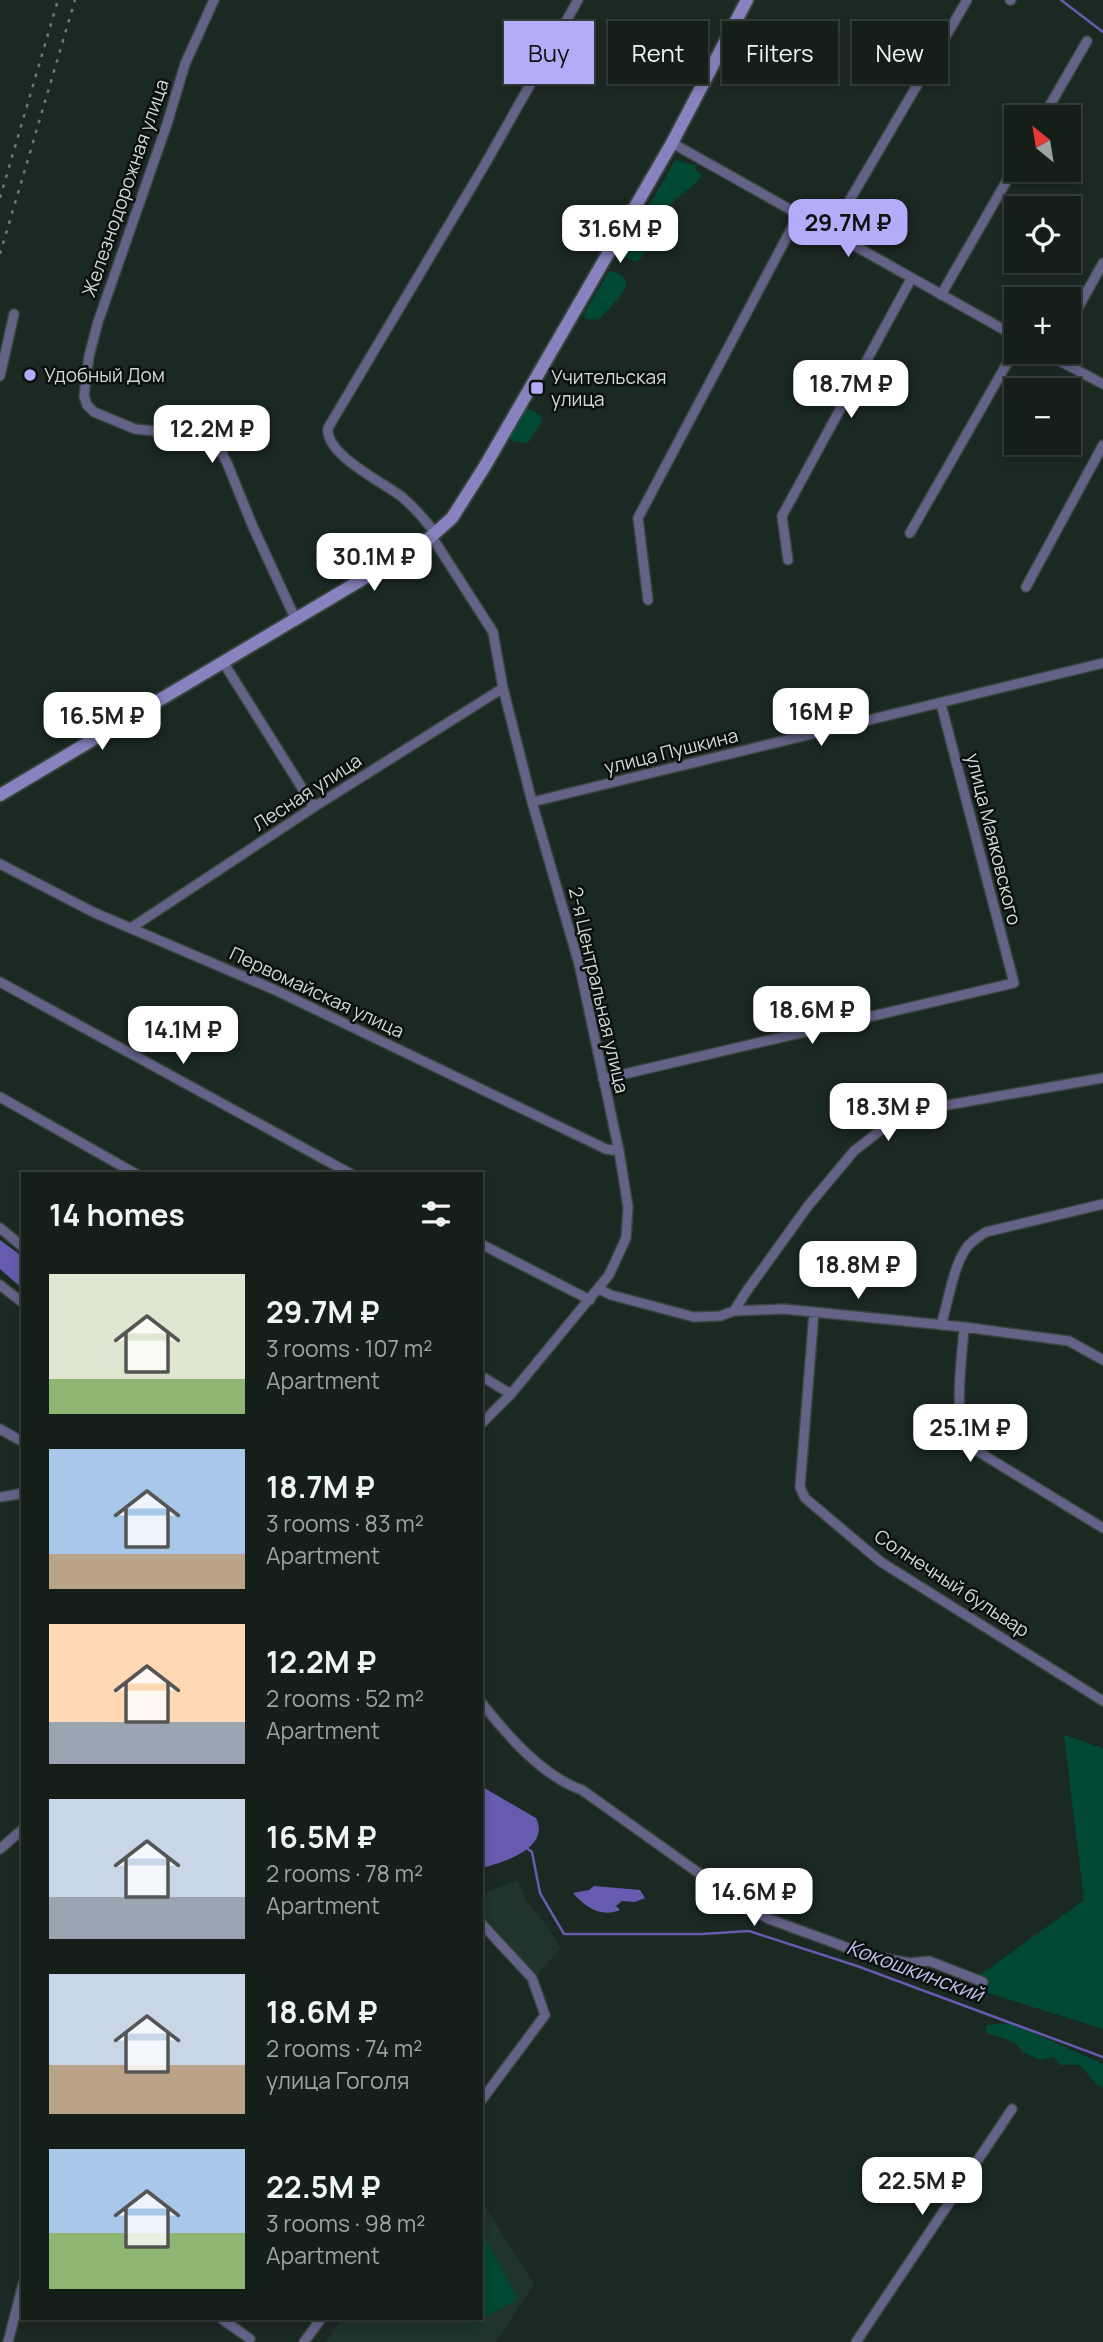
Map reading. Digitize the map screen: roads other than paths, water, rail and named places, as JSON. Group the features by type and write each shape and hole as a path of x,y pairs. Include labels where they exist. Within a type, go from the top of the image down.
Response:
{"street":[{"name":"Железнодорожная улица","path":"214,0 185,64 167,124 95,329 89,356 85,400 91,410 135,429 195,435 216,442 228,463 253,527 296,620"},
{"path":"434,535 403,498 338,452 328,440 328,428 478,176 578,0"},
{"path":"0,794 296,620 434,535 452,518 464,502 671,143 747,0"},
{"path":"831,232 967,0"},
{"path":"1050,105 1087,41"},
{"path":"671,143 1004,330"},
{"path":"941,295 1006,182"},
{"path":"648,600 638,518 799,214"},
{"path":"1081,302 1103,263"},
{"path":"788,560 782,516 911,279"},
{"path":"0,376 14,314"},
{"path":"910,533 1007,364"},
{"path":"1068,364 1103,384"},
{"path":"1026,587 1103,445"},
{"name":"2-я Центральная улица","path":"434,535 493,632 503,688 532,802 579,964 619,1151 628,1207 626,1238 599,1289 511,1394 483,1422"},
{"path":"223,662 314,807"},
{"name":"улица Пушкина","path":"532,802 1103,663"},
{"name":"Лесная улица","path":"131,928 314,807 503,688"},
{"name":"улица Маяковского","path":"603,1079 1014,983 942,704"},
{"name":"Первомайская улица","path":"0,864 77,904 275,990 606,1149 619,1151"},
{"path":"0,982 347,1172"},
{"path":"734,1311 808,1206 854,1151 890,1123 919,1110 1103,1078"},
{"path":"0,1097 132,1172"},
{"path":"942,1325 960,1260 965,1249 976,1238 986,1232 1103,1204"},
{"path":"0,1228 21,1245"},
{"path":"483,1245 590,1300"},
{"path":"0,1285 21,1301"},
{"path":"599,1289 611,1295 694,1317 771,1309 964,1327 1069,1341 1103,1360"},
{"name":"Солнечный бульвар","path":"814,1312 800,1486 805,1498 881,1562 1103,1701"},
{"path":"964,1327 959,1419 962,1434 969,1446 1103,1528"},
{"path":"483,1377 511,1394"},
{"path":"0,1429 21,1441"},
{"path":"0,1497 21,1492"},
{"path":"483,1704 514,1741 559,1779 582,1790 758,1913 870,1956 910,1963 929,1961 983,1982"},
{"path":"0,1849 21,1831"},
{"path":"483,1925 532,1978 545,2015 483,2098"},
{"path":"856,2342 1012,2109"},
{"path":"8,2342 21,2292"},
{"path":"223,2320 250,2339"},
{"path":"304,2342 320,2320"}],"waterway":[{"path":"1061,0 1103,32"},
{"name":"Кокошкинский","path":"525,1847 532,1852 540,1893 564,1934 702,1934 749,1931 857,1966 1103,2057"}],"railway":[{"path":"0,198 58,0"},
{"path":"0,254 75,0"}],"place":[{"name":"Удобный Дом","path":"30,375"},
{"name":"Учительская улица","path":"537,388"}]}
